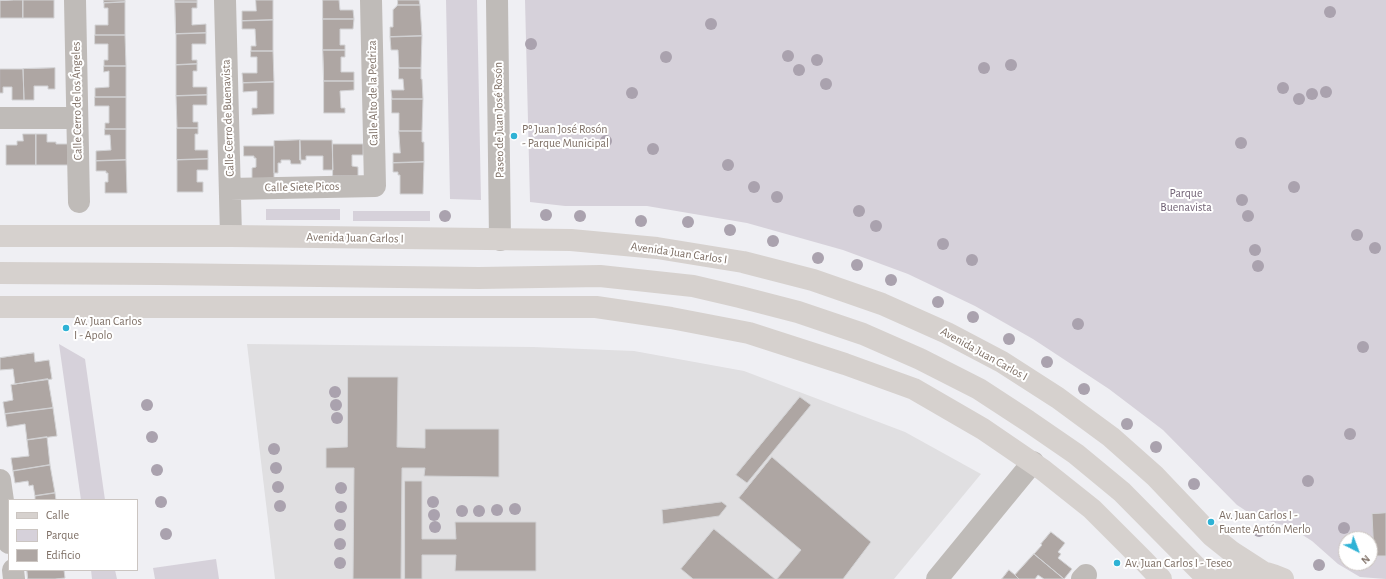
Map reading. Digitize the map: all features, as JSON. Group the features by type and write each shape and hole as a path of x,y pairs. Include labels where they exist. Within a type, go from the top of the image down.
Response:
{"main road":[{"name":"Avenida Juan Carlos I","path":"0,236 231,236 571,240 658,248 743,262 813,280 882,304 947,333 988,355 1058,398 1111,437 1155,476 1212,536 1232,552 1263,572"},
{"path":"0,273 480,278 600,276 693,286 740,297 798,312 864,334 920,359 979,389 1076,454 1122,492 1208,579"},
{"path":"0,307 596,308 671,318 749,333 845,364 914,389 983,429 1032,462 1092,509 1144,560 1161,579"},
{"path":"1222,579 1243,572 1263,572 1283,579"}],"street":[{"name":"Calle Cerro de los Ángeles","path":"75,0 79,202"},
{"name":"Calle Cerro de Buenavista","path":"225,0 231,236"},
{"name":"Calle Alto de la Pedriza","path":"371,0 375,186"},
{"name":"Paseo de Juan José Rosón","path":"497,0 500,240"},
{"path":"0,118 77,118"},
{"name":"Calle Siete Picos","path":"230,189 375,186"},
{"path":"937,579 1032,462"},
{"path":"0,480 8,536"}],"shaded area":[{"path":"247,344 533,347 634,351 744,371 905,432 981,474 894,579 275,579"}],"green space":[{"path":"446,0 477,0 481,200 450,199"},
{"name":"Parque Buenavista","path":"525,0 1386,0 1386,579 1360,577 1350,571 1378,571 1378,531 1338,531 1338,564 1312,541 1290,527 1257,518 1237,505 1163,430 1109,389 1033,339 975,306 908,274 843,250 747,223 647,206 565,206 530,202"},
{"path":"266,209 340,209 340,220 266,220"},
{"path":"353,211 430,211 430,221 353,221"},
{"path":"59,344 85,359 105,499 81,499"},
{"path":"216,559 219,579 155,579 153,568"},
{"path":"91,571 115,571 117,579 92,579"}],"building":[{"path":"23,0 23,18 0,18 0,1"},
{"path":"23,0 54,0 54,18 23,18"},
{"path":"104,0 125,0 125,2 104,3"},
{"path":"175,0 197,0 197,2 175,2"},
{"path":"256,0 273,0 273,20 242,21 242,11 256,11"},
{"path":"323,0 339,0 340,10 353,10 354,19 323,19"},
{"path":"398,0 419,0 420,5 398,5"},
{"path":"125,2 125,35 95,35 95,25 108,25 108,8 104,8 104,3"},
{"path":"175,2 197,2 197,8 192,8 192,25 206,24 206,33 176,34"},
{"path":"398,5 420,5 422,36 390,37 390,27 393,27 393,10"},
{"path":"323,19 354,19 353,29 340,29 340,45 345,45 345,50 323,50"},
{"path":"273,20 273,51 251,51 251,46 256,46 255,29 242,29 242,21"},
{"path":"206,33 206,44 192,44 192,60 197,60 197,64 176,65 176,34"},
{"path":"95,35 125,35 126,66 104,66 104,60 108,60 108,44 95,44"},
{"path":"422,36 421,68 399,68 398,50 391,50 390,37"},
{"path":"323,50 345,50 345,57 341,57 341,72 354,72 354,81 324,81"},
{"path":"251,51 273,51 274,82 243,83 242,73 257,73 257,57 251,57"},
{"path":"197,64 197,71 193,71 193,87 207,87 207,95 176,96 176,65"},
{"path":"104,66 126,66 126,97 95,97 95,88 109,87 109,71 104,72"},
{"path":"55,68 55,89 48,89 48,86 34,86 34,100 24,100 23,69"},
{"path":"399,68 421,68 423,99 392,99 391,90 404,90 403,79 399,79"},
{"path":"0,69 23,69 24,100 12,100 12,87 3,87 3,93 0,93"},
{"path":"324,81 354,81 354,90 340,91 341,108 345,108 345,113 324,113"},
{"path":"274,82 274,114 252,115 252,108 257,108 257,91 243,92 243,83"},
{"path":"207,95 207,105 193,105 193,122 198,122 198,128 177,128 176,96"},
{"path":"95,97 126,97 126,129 105,129 105,123 109,123 109,106 95,106"},
{"path":"392,99 423,99 422,131 399,131 399,113 392,113"},
{"path":"177,128 198,128 198,134 195,134 195,150 208,150 208,159 177,160"},
{"path":"105,129 126,129 126,160 96,161 96,151 111,150 110,135 105,135"},
{"path":"399,131 422,131 422,142 424,142 424,162 393,163 393,153 400,153"},
{"path":"23,134 36,134 36,165 6,165 6,145 17,145 17,141 23,141"},
{"path":"36,134 47,134 47,142 68,144 68,165 36,165"},
{"path":"300,140 301,164 291,164 290,160 281,160 281,163 278,163 278,173 274,173 274,141"},
{"path":"300,140 332,140 333,170 323,170 323,156 306,156 306,160 300,160"},
{"path":"333,144 363,144 363,155 352,155 352,166 358,167 358,176 333,176"},
{"path":"244,146 274,146 274,178 252,179 252,168 256,167 256,158 254,158 254,156 244,156"},
{"path":"208,159 208,170 197,170 197,182 203,182 203,192 177,192 177,160"},
{"path":"126,160 127,193 105,193 105,182 108,182 108,173 106,173 106,171 96,171 96,161"},
{"path":"424,162 423,194 400,194 400,175 398,175 398,172 393,172 393,163"},
{"path":"34,353 35,362 49,360 52,379 15,384 13,369 0,370 0,358"},
{"path":"348,377 398,377 397,447 425,448 425,429 499,429 499,477 424,476 425,468 402,468 401,579 353,579 354,468 326,468 326,448 347,447"},
{"path":"48,379 53,408 5,414 3,402 13,400 11,385"},
{"path":"800,397 811,405 747,483 736,475"},
{"path":"53,408 57,436 27,440 25,424 7,427 5,414"},
{"path":"47,437 50,465 13,471 11,458 29,456 27,440"},
{"path":"772,457 871,542 843,579 777,579 801,550 739,498"},
{"path":"50,465 55,493 35,496 33,485 29,486 28,481 15,483 13,471"},
{"path":"405,481 422,481 422,539 456,539 455,522 536,522 536,571 455,571 456,555 422,555 422,579 405,579"},
{"path":"55,493 56,499 35,499 35,496"},
{"path":"722,502 727,506 719,516 663,524 662,510"},
{"path":"1386,513 1386,556 1378,556 1378,531 1373,531 1372,514"},
{"path":"714,529 775,579 693,579 681,569"},
{"path":"1051,532 1065,543 1058,552 1061,554 1058,558 1072,569 1064,579 1034,554"},
{"path":"1034,554 1064,579 1044,579 1038,575 1035,579 1019,579 1015,575"},
{"path":"1009,570 1015,575 1019,579 1002,579"},
{"path":"27,571 64,571 65,578 55,579 28,579"}],"place":[{"name":"Pº Juan José Rosón - Parque Municipal","path":"514,136"},
{"name":"Av. Juan Carlos I - Apolo","path":"66,328"},
{"name":"Av. Juan Carlos I - Fuente Antón Merlo","path":"1211,522"},
{"name":"Av. Juan Carlos I - Teseo","path":"1117,563"}]}
